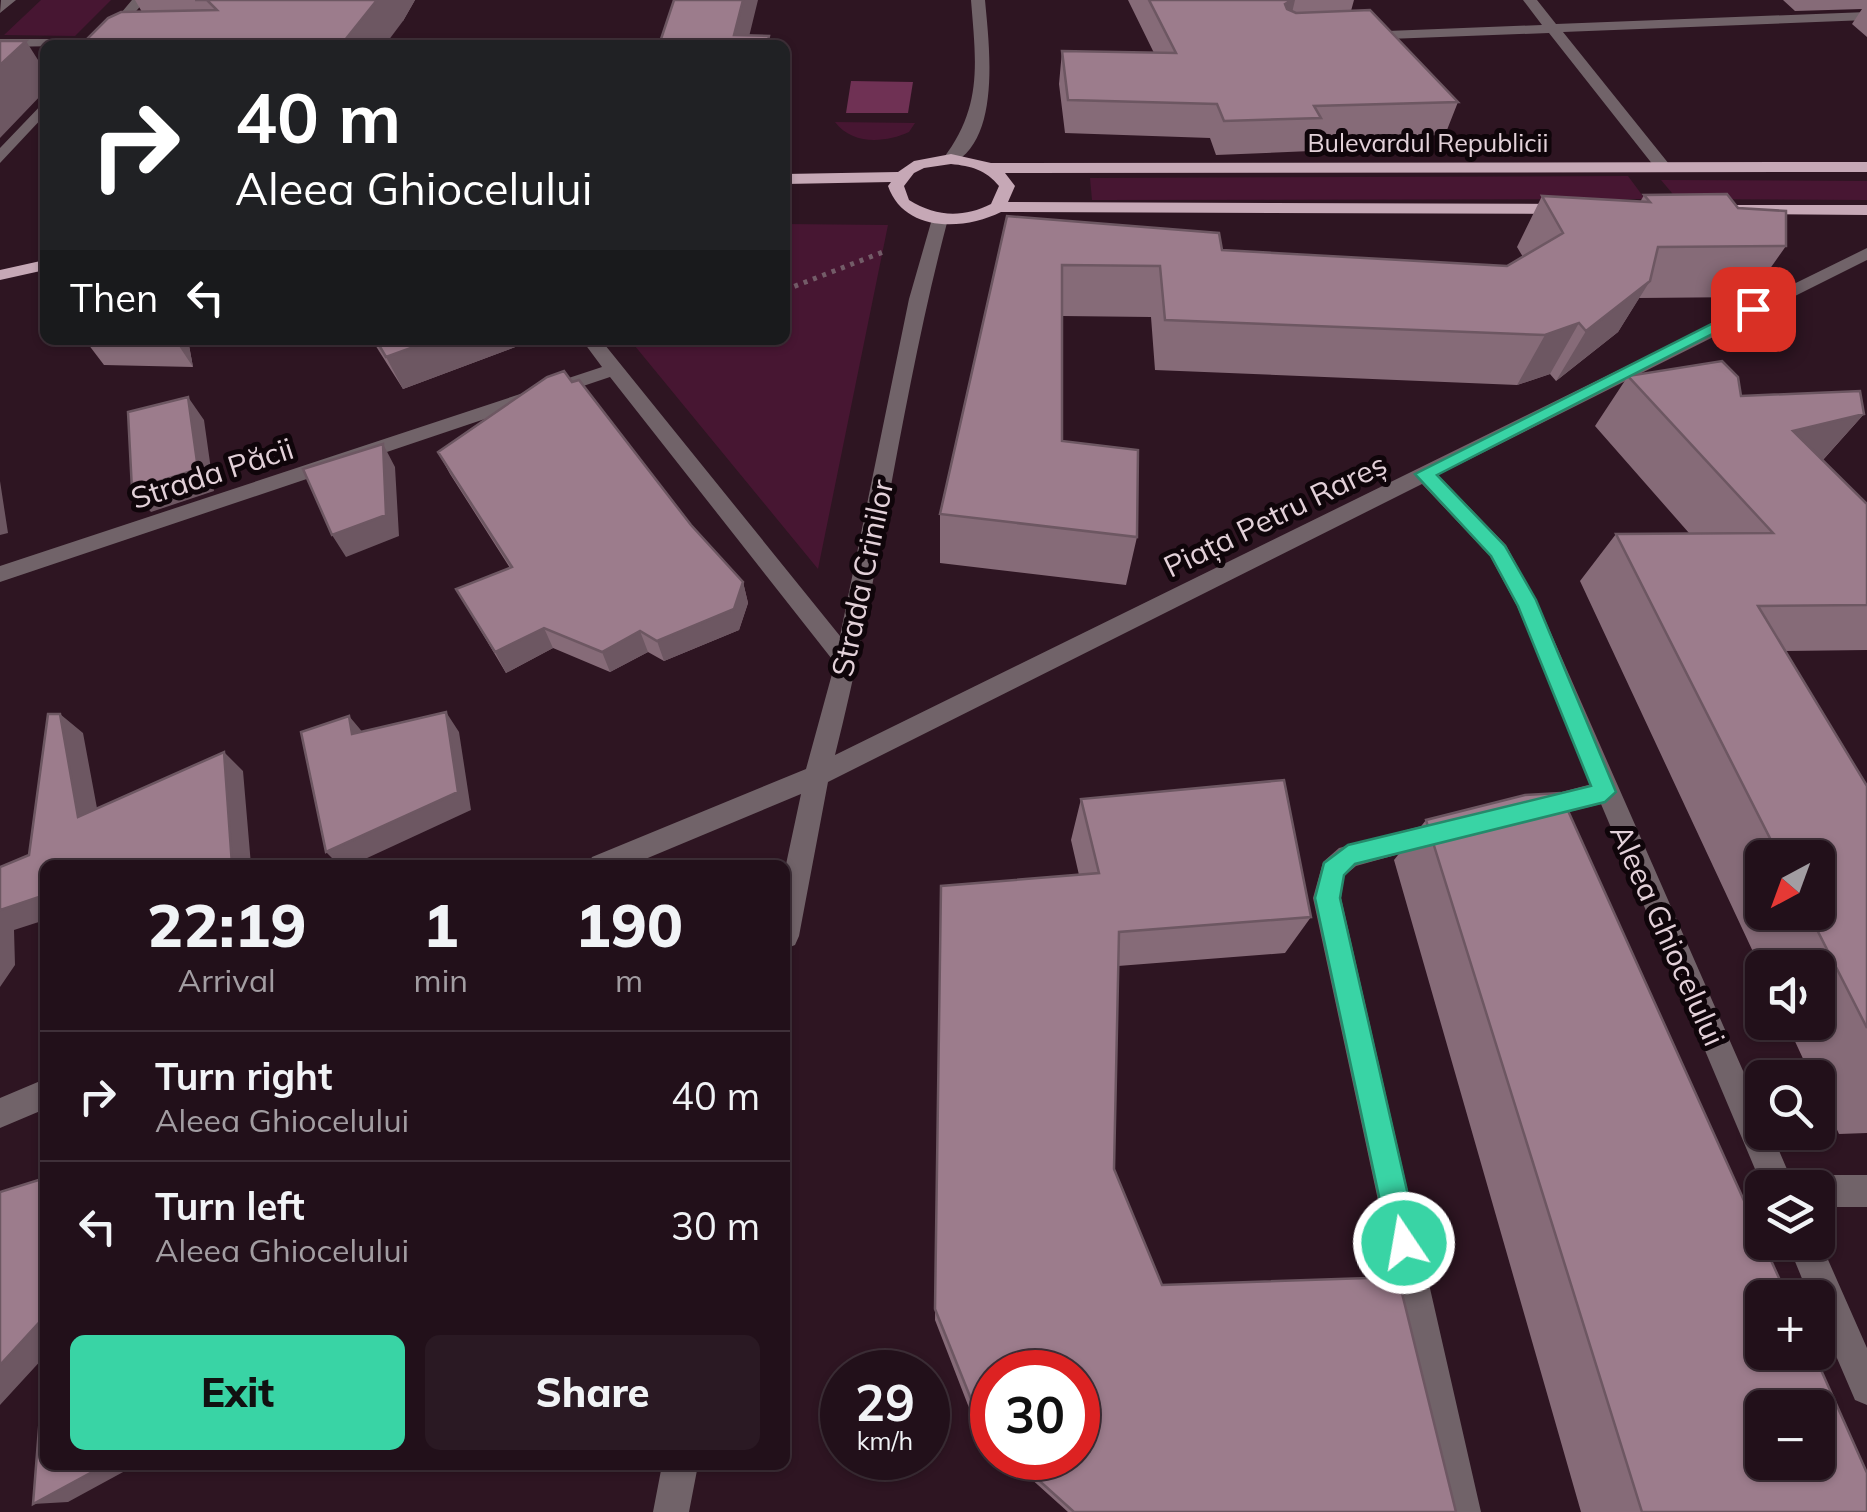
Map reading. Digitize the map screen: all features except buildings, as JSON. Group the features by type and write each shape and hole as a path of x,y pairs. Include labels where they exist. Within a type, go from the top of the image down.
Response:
{"main road":[{"path":"790,196 898,186 920,164 951,159 990,168 1007,186 998,207"},
{"name":"Bulevardul Republicii","path":"990,168 1867,167"},
{"path":"790,179 898,186"},
{"path":"898,186 912,211 940,219 972,218 998,207 1590,209"},
{"path":"1717,209 1867,210"},
{"path":"0,260 40,251"},
{"path":"0,275 40,266"}],"street":[{"path":"0,9 10,0"},
{"path":"103,40 138,0"},
{"path":"951,159 975,127 982,100 978,0"},
{"path":"1530,0 1663,167"},
{"path":"1345,36 1867,16"},
{"path":"0,43 40,43"},
{"path":"0,158 40,112"},
{"name":"Strada Crinilor","path":"790,911 817,776 847,662 918,299 940,219"},
{"name":"Piața Petru Rareș","path":"612,860 817,776 1867,254"},
{"path":"594,345 847,662"},
{"name":"Strada Păcii","path":"0,574 612,370"},
{"name":"Aleea Ghiocelului","path":"1425,474 1498,551 1528,606 1771,1170"},
{"name":"Aleea Ghiocelului","path":"1463,1512 1327,898 1332,870 1348,856 1605,792"},
{"path":"0,1113 40,1096"},
{"path":"1835,1192 1867,1191"},
{"path":"1811,1260 1867,1388"},
{"path":"670,1512 679,1470"}],"path":[{"path":"790,288 883,252"}],"shaded area":[{"path":"41,0 111,0 75,36 4,35"},
{"path":"851,81 913,82 908,113 846,113"},
{"path":"835,122 915,123 900,136 869,140 850,135"},
{"path":"1628,176 1645,199 1092,200 1090,178"},
{"path":"1661,180 1867,181 1867,200 1677,199"},
{"path":"790,224 888,225 818,569 634,345 790,345"}],"route":[{"path":"1404,1243 1327,898 1332,870 1348,856 1605,792 1528,606 1498,551 1425,474 1753,309"}]}
